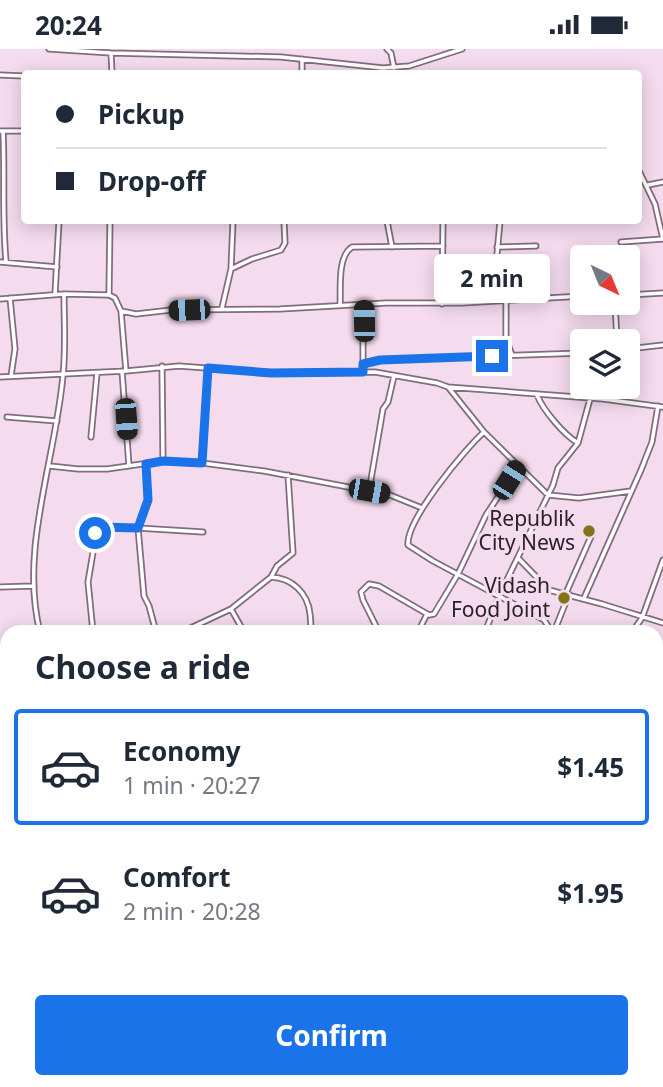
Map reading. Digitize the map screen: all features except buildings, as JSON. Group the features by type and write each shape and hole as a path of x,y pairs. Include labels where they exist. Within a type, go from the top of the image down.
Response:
{"street":[{"path":"49,49 239,55 383,68 409,66 462,49"},
{"path":"387,49 394,68"},
{"path":"435,49 436,56"},
{"path":"111,53 112,70"},
{"path":"383,68 391,58"},
{"path":"302,59 302,70"},
{"path":"0,75 21,76"},
{"path":"21,131 1,131 3,262 57,267"},
{"path":"621,242 663,239 655,204 642,176"},
{"path":"647,185 663,182"},
{"path":"55,294 59,224"},
{"path":"109,295 110,224"},
{"path":"222,309 231,269 233,224"},
{"path":"231,269 281,250 285,243 284,224"},
{"path":"388,224 392,247"},
{"path":"442,304 443,224"},
{"path":"498,300 497,247 500,224"},
{"path":"340,305 343,259 346,251 352,247 443,246"},
{"path":"497,247 536,246"},
{"path":"640,294 663,293"},
{"path":"0,299 55,294 109,295 115,298 121,311 129,466"},
{"path":"38,625 34,586 37,520 50,466 63,374 64,294"},
{"path":"121,311 136,314 363,304 442,304 570,297"},
{"path":"10,298 15,349 11,376"},
{"path":"506,300 506,338 512,355"},
{"path":"363,304 363,372"},
{"path":"640,348 663,345"},
{"path":"363,364 380,360 570,353"},
{"path":"0,377 97,373 162,366 271,373 363,372 448,387 570,397"},
{"path":"162,366 163,461"},
{"path":"202,463 208,368"},
{"path":"91,437 97,373"},
{"path":"369,491 383,409 388,403 394,376"},
{"path":"448,387 484,432 548,495 579,498 631,491"},
{"path":"537,395 547,413 569,438 578,443"},
{"path":"488,625 500,594 556,480 558,468 578,443 590,399 661,407 652,442 584,598"},
{"path":"7,417 57,421"},
{"path":"484,432 468,446 422,508 409,536 408,545 500,594 544,620 548,625"},
{"path":"50,466 78,469 163,461 202,463 288,475 369,491 399,498 422,508"},
{"path":"146,464 148,500 138,528 144,596 154,625"},
{"path":"375,625 361,592 369,584 379,586 427,614 434,614 458,574 486,515 519,465"},
{"path":"197,625 232,609 271,577 277,566 293,553 288,475"},
{"path":"92,625 88,582 95,533 100,527 203,532"},
{"path":"556,625 593,532"},
{"path":"519,559 542,585 556,593 584,598 642,618 662,621"},
{"path":"637,625 663,560"},
{"path":"271,577 282,577 296,585 310,611 311,625"},
{"path":"0,585 34,586"},
{"path":"232,609 240,625"},
{"path":"422,625 427,614"}],"place":[{"name":"Republik City News","path":"589,531"},
{"name":"Vidash Food Joint","path":"564,598"}],"route":[{"path":"95,533 100,527 138,528 148,500 146,464 163,461 202,463 208,368 328,374 363,372 363,364 380,360 492,356"}]}
